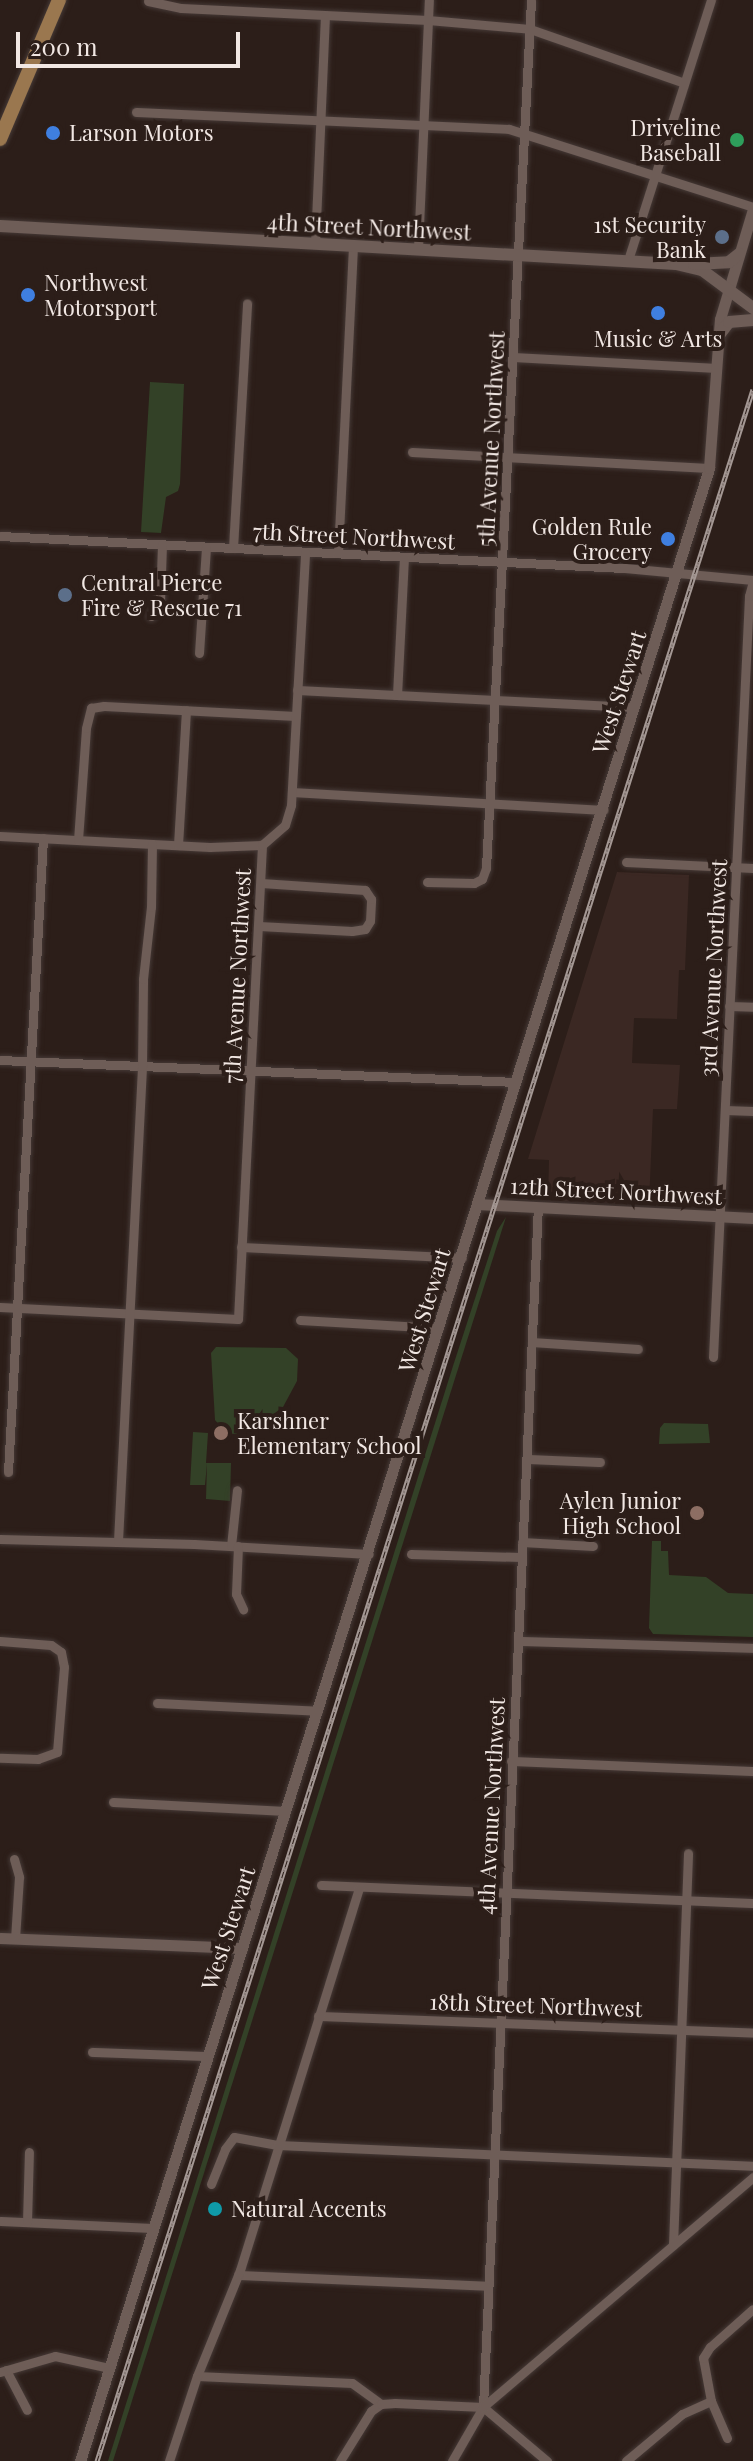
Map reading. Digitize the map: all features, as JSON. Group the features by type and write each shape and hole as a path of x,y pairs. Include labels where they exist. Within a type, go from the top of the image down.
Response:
{"main road":[{"path":"0,139 59,0"},
{"name":"4th Street Northwest","path":"0,226 676,264 702,270 753,308"},
{"path":"676,264 726,262 739,254"},
{"path":"719,335 729,322 753,320"}],"street":[{"path":"418,249 429,0"},
{"name":"5th Avenue Northwest","path":"427,882 474,883 482,879 486,868 527,133 531,0"},
{"path":"628,260 711,0"},
{"path":"148,1 177,8 428,20 530,29 684,83"},
{"path":"315,244 325,15"},
{"path":"136,112 501,128 527,133 753,208"},
{"name":"West Stewart","path":"80,2461 678,573 709,468 719,335 753,208"},
{"path":"338,553 353,246"},
{"path":"233,548 247,303"},
{"path":"513,357 717,368"},
{"path":"412,452 709,468"},
{"name":"7th Street Northwest","path":"0,536 503,562 753,580"},
{"path":"151,616 160,602 162,544"},
{"path":"199,653 206,547"},
{"name":"7th Avenue Northwest","path":"129,1314 238,1319 262,845 285,825 292,792 305,552"},
{"path":"397,695 404,557"},
{"name":"3rd Avenue Northwest","path":"713,1357 736,867 748,723 749,596 753,580"},
{"path":"297,690 634,707"},
{"path":"78,840 86,728 91,708 296,716"},
{"path":"178,845 186,710"},
{"path":"292,792 603,810"},
{"path":"0,836 178,845 262,845"},
{"path":"8,1472 43,838"},
{"path":"118,1541 142,1066 142,991 151,907 152,844"},
{"path":"626,862 753,868"},
{"path":"259,926 361,931 368,926 370,910 370,893 365,890 261,883"},
{"path":"729,1006 753,1007"},
{"path":"0,1060 516,1082"},
{"path":"725,1110 753,1111"},
{"name":"12th Street Northwest","path":"477,1204 753,1218"},
{"name":"4th Avenue Northwest","path":"483,2407 538,1207"},
{"path":"241,1247 462,1258"},
{"path":"0,1307 129,1314"},
{"path":"300,1320 439,1328"},
{"path":"532,1342 638,1349"},
{"path":"527,1459 600,1462"},
{"path":"237,1490 234,1546 236,1594 243,1609"},
{"path":"0,1539 118,1541 369,1554"},
{"path":"522,1542 593,1546"},
{"path":"411,1554 521,1557"},
{"path":"0,1641 47,1644 58,1649 64,1667 59,1747 53,1755 38,1759 0,1758"},
{"path":"518,1641 753,1648"},
{"path":"157,1703 318,1711"},
{"path":"511,1761 753,1771"},
{"path":"113,1802 286,1811"},
{"path":"673,2245 688,1853"},
{"path":"14,1859 19,1877 15,1939"},
{"path":"321,1885 753,1903"},
{"path":"169,2461 197,2376 238,2275 359,1888"},
{"path":"0,1938 242,1948"},
{"name":"18th Street Northwest","path":"318,2016 753,2033"},
{"path":"92,2052 207,2056"},
{"path":"211,2184 234,2137 277,2145 753,2166"},
{"path":"27,2222 29,2152"},
{"path":"452,2461 483,2407 753,2177"},
{"path":"0,2221 153,2228"},
{"path":"238,2275 488,2286"},
{"path":"727,2438 711,2401 703,2364 705,2353 753,2309"},
{"path":"27,2410 3,2371 55,2356 109,2368"},
{"path":"197,2376 352,2383 361,2386 381,2404 483,2407 547,2461"},
{"path":"626,2461 682,2414 711,2401"},
{"path":"340,2461 364,2419 381,2404"}],"shaded area":[{"path":"617,872 689,875 685,970 679,970 677,1019 634,1018 632,1063 680,1065 677,1109 653,1109 649,1204 548,1200 549,1160 528,1159"}],"green space":[{"path":"150,382 184,384 180,484 178,491 166,497 161,533 141,532"},
{"path":"506,1217 113,2461 108,2461 453,1366 497,1231"},
{"path":"216,1347 286,1348 298,1359 297,1381 283,1407 253,1429 234,1434 225,1432 215,1420 211,1353"},
{"path":"664,1423 708,1424 710,1443 659,1444 660,1428"},
{"path":"193,1432 208,1433 205,1485 190,1485"},
{"path":"207,1463 231,1463 230,1501 206,1499"},
{"path":"652,1541 661,1541 661,1551 668,1551 669,1575 706,1577 728,1593 753,1594 753,1637 653,1634 649,1628"}],"railway":[{"path":"97,2461 753,389"}],"place":[{"name":"Larson Motors","path":"53,133"},
{"name":"Driveline Baseball","path":"737,140"},
{"name":"1st Security Bank","path":"722,237"},
{"name":"Northwest Motorsport","path":"28,295"},
{"name":"Music & Arts","path":"658,313"},
{"name":"Golden Rule Grocery","path":"668,539"},
{"name":"Central Pierce Fire & Rescue 71","path":"65,595"},
{"name":"Karshner Elementary School","path":"221,1433"},
{"name":"Aylen Junior High School","path":"697,1513"},
{"name":"Natural Accents","path":"215,2209"}]}
